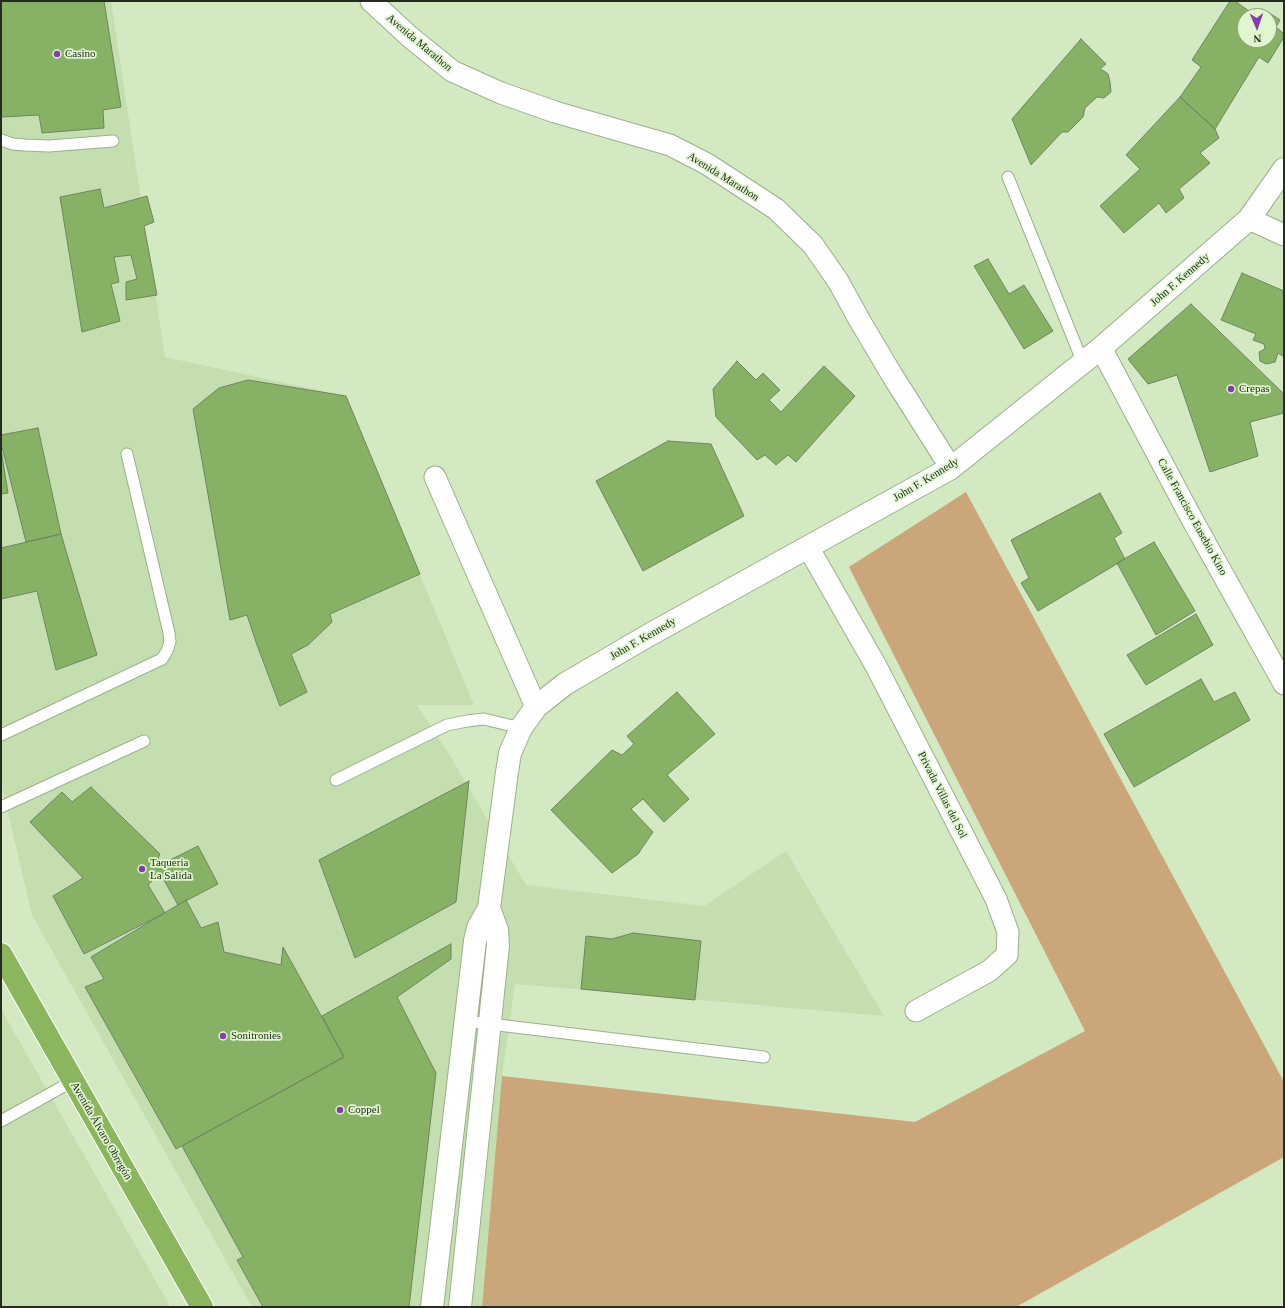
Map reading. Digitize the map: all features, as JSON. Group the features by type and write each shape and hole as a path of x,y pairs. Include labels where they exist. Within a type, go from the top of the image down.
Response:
{"highway":[{"name":"Avenida Álvaro Obregón","path":"1,954 202,1307"},
{"path":"1,969 22,992"}],"street":[{"name":"Avenida Marathon","path":"371,1 410,37 452,71 501,94 548,110 670,145 707,164 776,209 814,245 838,281 892,375 951,468"},
{"name":"John F. Kennedy","path":"489,908 510,753 521,728 536,707 572,680 649,635 951,468 1083,363 1250,219 1284,169"},
{"path":"1250,219 1284,235"},
{"name":"Calle Francisco Eusebio Kino","path":"1101,348 1193,521 1284,684"},
{"path":"435,477 536,707"},
{"name":"Privada Villas del Sol","path":"808,547 876,666 996,899 1008,932 1007,955 989,971 916,1011"},
{"path":"432,1307 475,941 478,928 489,908"},
{"path":"460,1307 498,945 497,930 489,908"}],"lane":[{"path":"1,140 13,144 49,146 113,142"},
{"path":"1008,177 1083,363"},
{"path":"1,735 162,660 167,651 170,642 169,633 127,454"},
{"path":"336,780 447,725 467,720 484,720 521,728"},
{"path":"1,807 144,741"},
{"path":"465,1021 764,1057"},
{"path":"1,1121 73,1081"}],"shaded area":[{"path":"1,1 111,1 165,357 346,396 474,705 417,705 453,761 526,885 704,906 786,851 884,1016 515,984 502,1076 482,1307 252,1307 32,915 1,783"},
{"path":"966,492 1284,1082 1284,1157 1016,1307 482,1307 502,1076 915,1122 1085,1031 849,567"},
{"path":"1,1009 167,1301 170,1307 1,1307"}],"building":[{"name":"Casino","path":"1,1 104,1 121,107 103,110 104,128 42,133 39,115 1,117"},
{"path":"1230,1 1235,1 1245,8 1237,8 1237,48 1277,48 1277,28 1284,34 1284,37 1268,63 1259,57 1215,129 1180,97 1201,67 1192,60"},
{"path":"1277,18 1280,20 1277,25"},
{"path":"1081,39 1106,64 1100,69 1108,74 1111,92 1104,98 1097,97 1085,108 1083,117 1068,132 1062,132 1031,165 1012,119"},
{"path":"1180,97 1215,129 1219,138 1200,153 1210,163 1179,189 1184,198 1166,213 1159,203 1124,233 1100,206 1140,169 1126,155"},
{"path":"100,189 104,208 147,196 154,222 144,226 157,295 126,300 126,282 137,279 131,255 114,257 119,282 111,284 120,321 82,332 60,197"},
{"path":"988,259 1009,294 1024,285 1053,331 1024,349 974,266"},
{"path":"1242,273 1284,291 1284,357 1278,353 1275,362 1266,364 1260,361 1259,352 1265,349 1264,344 1253,340 1256,334 1221,320"},
{"name":"Crepas","path":"1191,304 1284,394 1284,413 1250,422 1258,456 1210,472 1177,375 1148,384 1128,359"},
{"path":"737,361 756,380 763,373 780,390 769,400 781,412 824,366 855,396 796,462 788,455 776,465 765,455 757,460 716,417 713,389"},
{"path":"248,380 346,396 420,574 330,614 332,622 308,645 291,654 307,692 280,706 247,615 230,620 193,409 219,388"},
{"path":"38,428 61,534 26,542 1,443 1,435"},
{"path":"668,441 711,444 744,516 643,571 596,481"},
{"path":"1,449 8,493 1,494"},
{"path":"1100,493 1122,533 1114,538 1125,559 1038,611 1021,583 1029,578 1011,540"},
{"path":"61,534 97,655 56,670 37,591 1,599 1,548"},
{"path":"1154,542 1195,611 1156,635 1117,563"},
{"path":"1196,614 1213,645 1146,685 1127,655"},
{"path":"1201,679 1214,702 1235,692 1250,720 1134,787 1104,734"},
{"path":"677,692 715,734 667,775 689,799 664,822 643,799 631,809 653,832 638,854 612,873 551,810 612,750 622,755 634,744 627,736"},
{"path":"469,781 456,902 355,958 319,860"},
{"name":"Taqueria La Salida","path":"91,787 160,854 158,859 162,864 198,846 218,884 178,905 160,873 148,885 165,913 84,954 53,896 83,878 30,822 62,792 72,802"},
{"name":"Sonitronies","path":"186,900 201,928 218,922 224,952 281,965 283,947 344,1057 176,1149 85,987 104,979 91,957"},
{"path":"633,933 701,941 695,1000 581,989 586,936 612,939"},
{"name":"Coppel","path":"451,944 451,959 397,997 436,1073 409,1307 263,1307 237,1260 243,1257 182,1146 344,1057 322,1016"}],"place":[{"name":"Casino","path":"57,54"},
{"name":"Crepas","path":"1231,389"},
{"name":"Taqueria La Salida","path":"142,869"},
{"name":"Sonitronies","path":"223,1036"},
{"name":"Coppel","path":"340,1110"}]}
